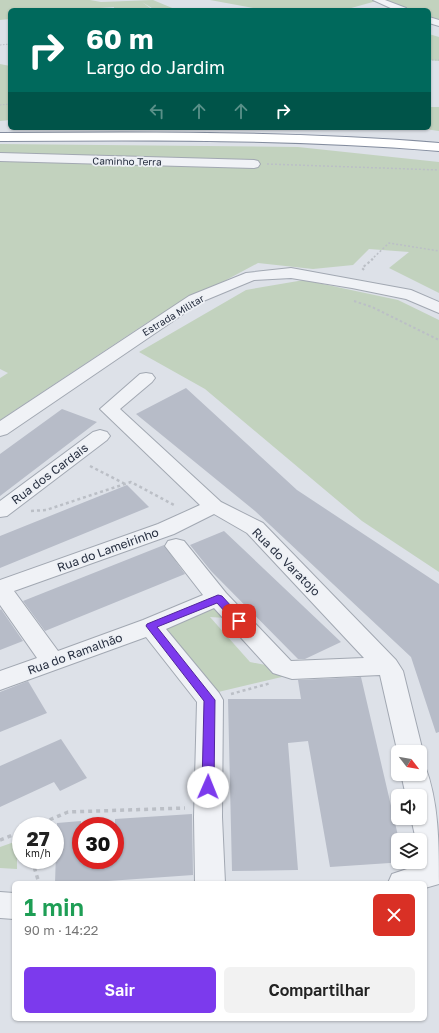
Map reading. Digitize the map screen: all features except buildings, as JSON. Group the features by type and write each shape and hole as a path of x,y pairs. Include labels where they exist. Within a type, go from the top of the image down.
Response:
{"highway":[{"path":"313,130 366,132 439,138"},
{"path":"0,137 159,136 289,138 365,141 439,148"}],"street":[{"path":"377,0 398,8"},
{"name":"Caminho Terra","path":"0,157 254,164"},
{"name":"Estrada Militar","path":"0,430 195,299 251,276 291,273 352,282 411,295 439,308"},
{"name":"Rua do Varatojo","path":"146,378 110,409 214,506 255,528 387,666 391,671 408,745"},
{"name":"Rua dos Cardais","path":"0,511 100,436"},
{"name":"Rua do Lameirinho","path":"0,588 166,529 214,506"},
{"path":"176,546 218,598 282,667 292,670 387,666"},
{"path":"0,588 53,662"},
{"name":"Rua do Ramalhão","path":"0,681 151,626 218,598"},
{"path":"151,626 210,700 208,817 210,881"},
{"path":"409,881 438,871 417,781"},
{"path":"0,905 12,906"}],"path":[{"path":"254,164 439,170"},
{"path":"385,289 383,281 362,268 377,256 389,243 439,251"},
{"path":"350,299 372,307 439,340"},
{"path":"86,464 125,484"},
{"path":"26,512 46,510 131,482 194,516"},
{"path":"210,700 278,682"},
{"path":"56,817 68,812 182,807 208,817"},
{"path":"0,840 12,835"},
{"path":"34,869 37,881"}],"green space":[{"path":"0,0 90,0 101,2 153,0 172,8 152,8 142,2 150,8 8,8 8,19 0,20"},
{"path":"210,0 380,0 351,8 253,8"},
{"path":"384,0 439,0 439,21 431,19 431,8 404,8"},
{"path":"431,35 439,37 439,61 431,60"},
{"path":"0,64 8,66 8,120 0,121"},
{"path":"431,107 439,107 439,131 431,130"},
{"path":"0,144 298,147 439,162 439,293 389,268 409,252 369,249 353,265 313,269 258,263 148,322 0,420 0,378 8,373 0,369"},
{"path":"304,280 398,300 439,320 439,572 362,521 205,389 139,352 246,290"},
{"path":"211,608 217,609 226,618 210,617 250,662 271,666 286,676 214,693 166,627"},
{"path":"12,843 12,869 0,868 0,847"}],"route":[{"path":"208,787 210,700 151,626 218,598 239,621"}]}
